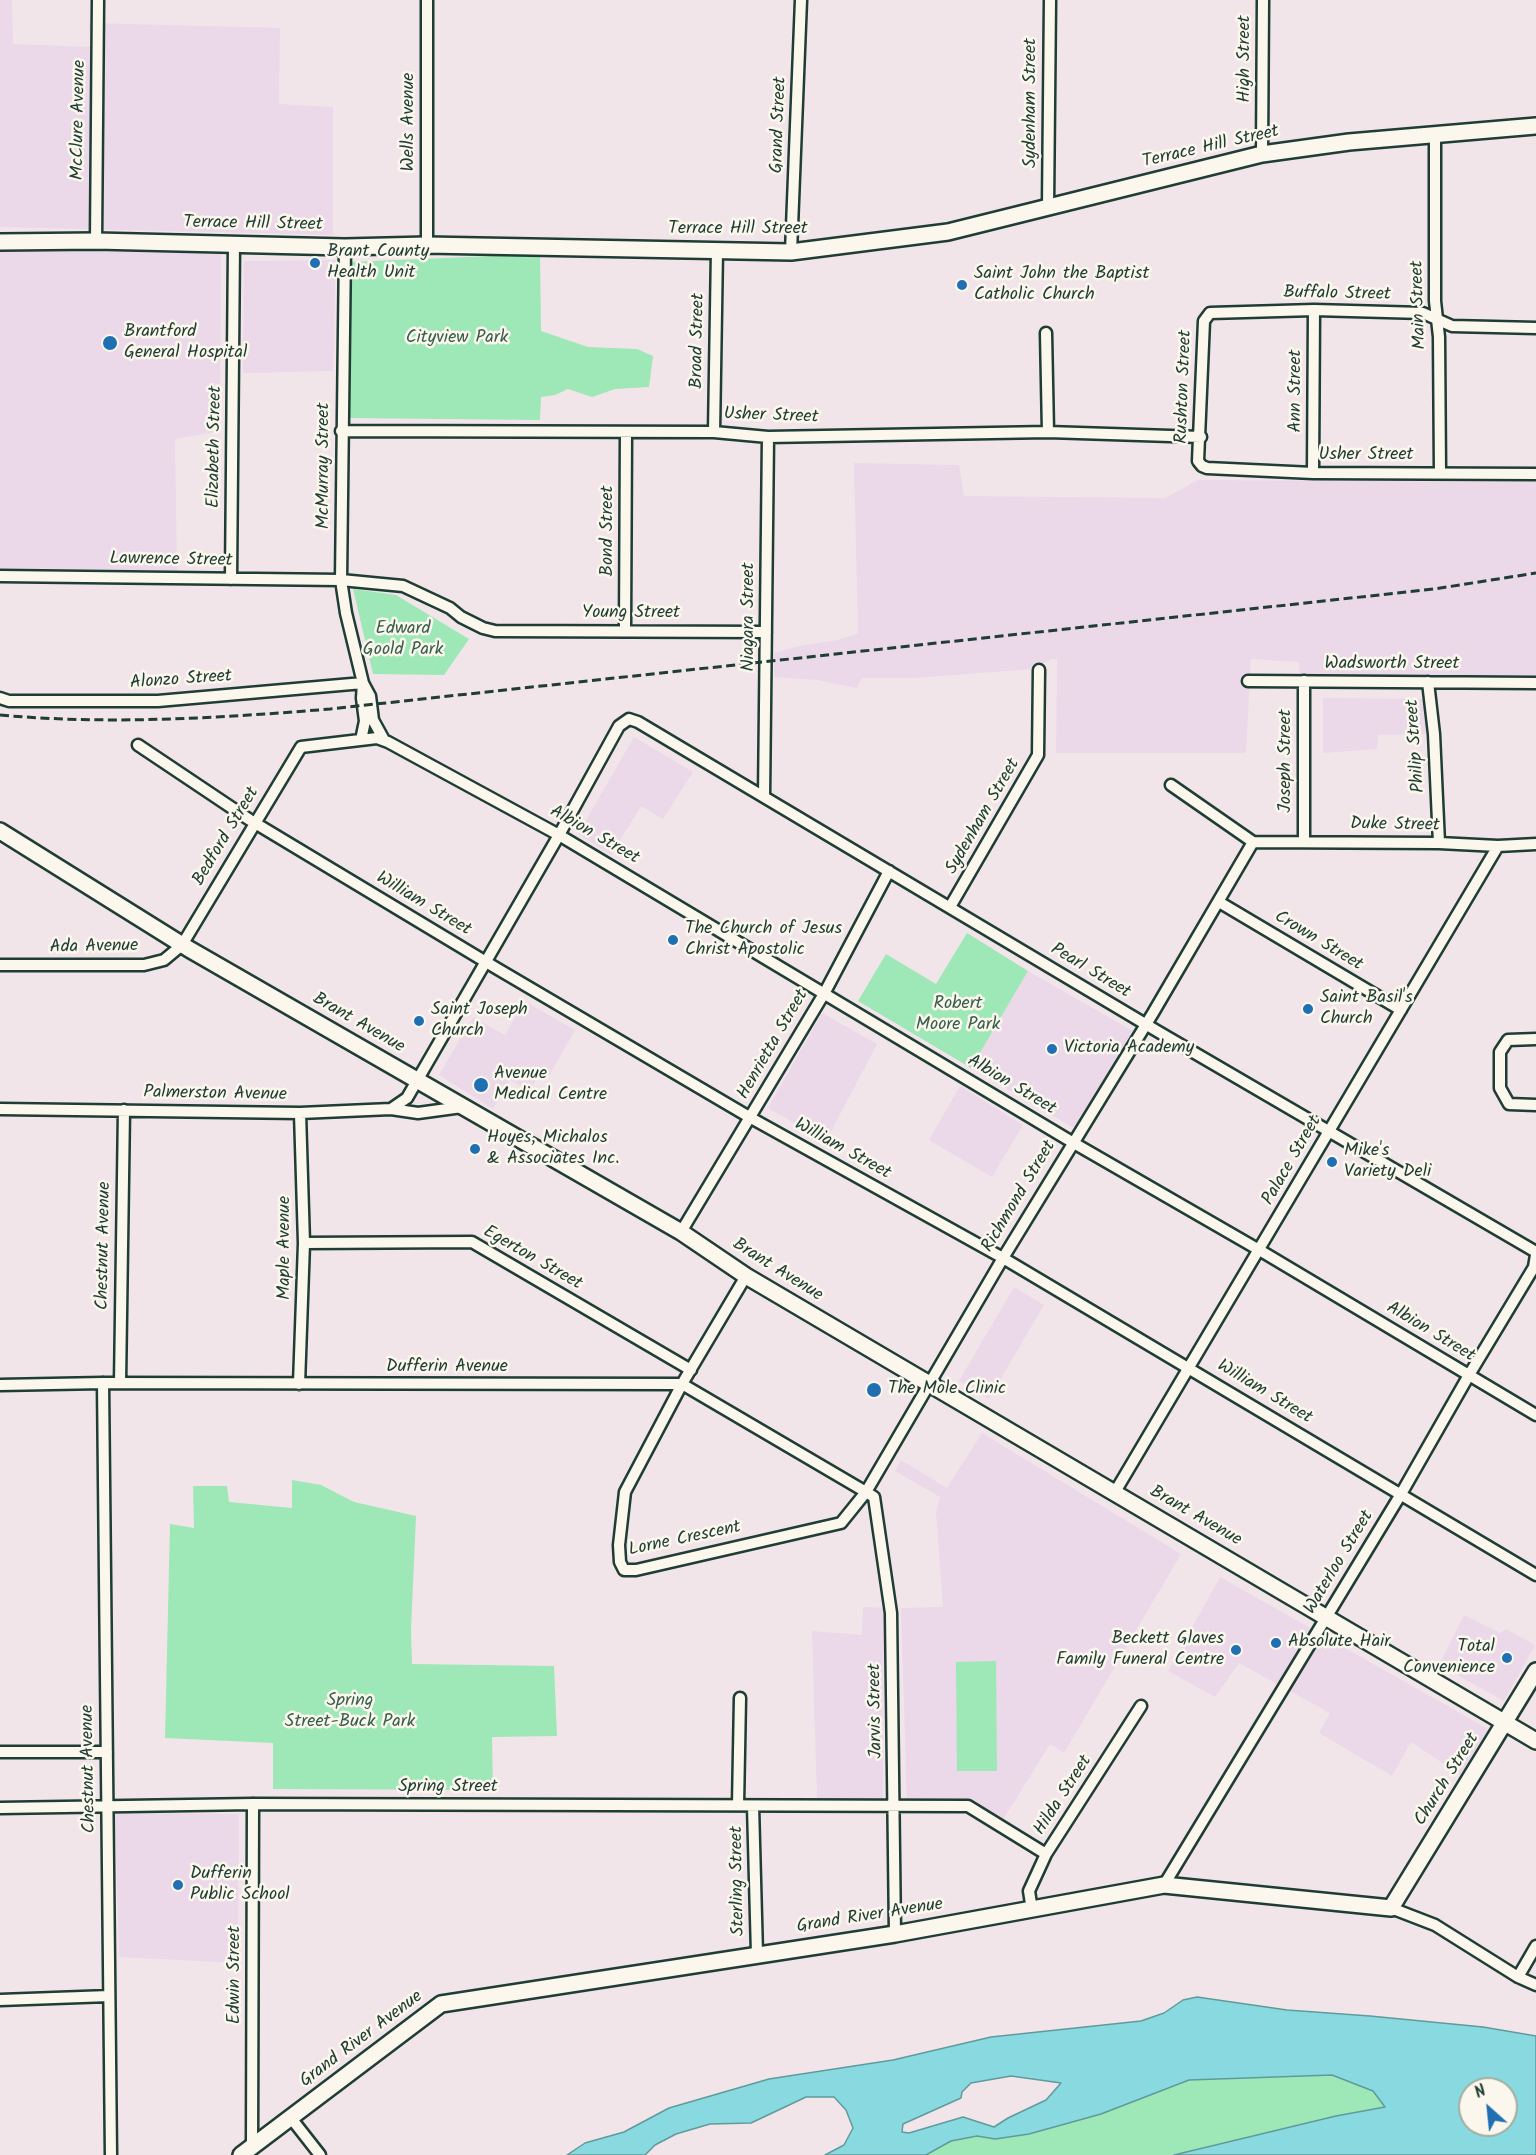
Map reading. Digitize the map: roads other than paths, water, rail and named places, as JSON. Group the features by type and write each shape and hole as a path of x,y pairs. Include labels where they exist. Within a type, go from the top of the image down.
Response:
{"street":[{"name":"McClure Avenue","path":"96,241 98,0"},
{"name":"Wells Avenue","path":"427,0 427,245"},
{"name":"Grand Street","path":"792,252 801,0"},
{"name":"Sydenham Street","path":"1048,207 1050,0"},
{"name":"High Street","path":"1262,154 1263,0"},
{"name":"Terrace Hill Street","path":"0,242 96,241 345,247 427,245 792,252 948,232 1262,154 1349,142 1536,126"},
{"name":"Main Street","path":"1435,136 1435,301 1438,320 1440,473"},
{"name":"Elizabeth Street","path":"231,579 234,244"},
{"name":"McMurray Street","path":"345,247 341,580 346,613 363,683 370,696 373,720 384,740"},
{"name":"Broad Street","path":"714,432 717,250"},
{"name":"Buffalo Street","path":"1207,315 1213,312 1314,310 1423,313 1452,326 1536,328"},
{"name":"Ann Street","path":"1313,472 1314,310"},
{"name":"Rushton Street","path":"1198,461 1201,437 1204,321 1207,315"},
{"path":"1046,333 1048,432"},
{"name":"Usher Street","path":"341,431 714,432 768,437 1048,432 1201,437"},
{"name":"Bond Street","path":"625,630 626,432"},
{"name":"Niagara Street","path":"764,797 768,437"},
{"name":"Usher Street","path":"1198,461 1202,466 1208,468 1313,472 1536,474"},
{"name":"Lawrence Street","path":"0,576 341,580"},
{"name":"Young Street","path":"341,580 403,586 450,608 461,617 483,628 495,631 766,632"},
{"name":"Sydenham Street","path":"950,907 1038,755 1039,670"},
{"name":"Wadsworth Street","path":"1248,681 1536,683"},
{"name":"Joseph Street","path":"1304,681 1304,841"},
{"name":"Philip Street","path":"1428,682 1434,734 1439,843"},
{"name":"McMurray Street","path":"362,740 365,721 363,683"},
{"name":"Alonzo Street","path":"0,698 9,701 158,701 363,683"},
{"name":"Pearl Street","path":"559,835 619,726 629,719 638,722 1536,1253"},
{"name":"Albion Street","path":"301,747 377,738 384,740 559,835 1536,1416"},
{"name":"William Street","path":"138,745 252,821 486,962 751,1118 1003,1258 1536,1575"},
{"name":"Bedford Street","path":"182,945 252,821 301,747"},
{"path":"1171,785 1253,842"},
{"name":"Brant Avenue","path":"0,831 182,945 681,1232 747,1276 929,1385 1115,1492 1536,1741"},
{"path":"391,1109 407,1098 559,835"},
{"name":"Duke Street","path":"1253,842 1439,843 1498,846 1536,844"},
{"name":"Richmond Street","path":"929,1385 1253,842"},
{"name":"Palace Street","path":"1115,1492 1260,1251 1498,846"},
{"name":"Henrietta Street","path":"681,1232 825,992 889,871"},
{"name":"Crown Street","path":"1219,902 1401,1010"},
{"name":"Ada Avenue","path":"0,965 144,965 164,960 182,945"},
{"path":"1536,1039 1508,1040 1500,1052 1500,1088 1509,1104 1536,1105"},
{"name":"Palmerston Avenue","path":"0,1109 300,1113 391,1109 418,1113 462,1107"},
{"name":"Chestnut Avenue","path":"120,1383 124,1110"},
{"name":"Maple Avenue","path":"299,1384 304,1243 300,1113"},
{"name":"Egerton Street","path":"304,1243 472,1242 691,1370"},
{"name":"Waterloo Street","path":"1164,1885 1401,1494 1534,1267 1536,1253"},
{"name":"Lorne Crescent","path":"747,1276 682,1384 625,1492 619,1545 620,1562 624,1570 841,1523 866,1492 929,1385"},
{"name":"Chestnut Avenue","path":"103,1383 111,2155"},
{"name":"Dufferin Avenue","path":"0,1385 103,1383 682,1384"},
{"path":"682,1384 866,1492"},
{"name":"Jarvis Street","path":"866,1492 874,1497 891,1613 895,1934"},
{"name":"Church Street","path":"1391,1908 1536,1671"},
{"path":"738,1805 740,1698"},
{"name":"Hilda Street","path":"1032,1910 1029,1891 1046,1854 1141,1706"},
{"path":"0,1752 106,1752"},
{"name":"Spring Street","path":"0,1808 253,1804 968,1806 1046,1854"},
{"name":"Edwin Street","path":"246,2151 253,1804"},
{"name":"Sterling Street","path":"753,1806 757,1954"},
{"name":"Grand River Avenue","path":"246,2151 441,2004 895,1934 1164,1885 1391,1908 1435,1925 1518,1977 1536,1985"},
{"path":"1518,1977 1536,1946"},
{"path":"0,2000 109,1996"},
{"path":"291,2118 320,2155"}],"water":[{"path":"1197,1997 1287,2010 1483,2027 1536,2036 1536,2155 1174,2155 1336,2116 1385,2107 1373,2091 1332,2075 1189,2080 1101,2114 1029,2134 995,2139 977,2136 951,2141 926,2155 825,2155 844,2145 853,2128 846,2110 834,2097 806,2097 751,2123 710,2124 676,2134 655,2145 645,2155 567,2155 585,2143 624,2132 669,2108 769,2079 893,2060 991,2037 1141,2021 1164,2013 1183,2000","holes":["1011,2076 1061,2083 1046,2100 994,2127 963,2117 909,2133 902,2132 903,2124 961,2098 962,2092 971,2083"]}],"railway":[{"path":"0,715 124,720 330,709 1434,589 1536,573"}],"place":[{"name":"Brant County Health Unit","path":"315,263"},
{"name":"Saint John the Baptist Catholic Church","path":"962,285"},
{"name":"Brantford General Hospital","path":"110,343"},
{"name":"The Church of Jesus Christ Apostolic","path":"673,940"},
{"name":"Saint Basil's Church","path":"1308,1009"},
{"name":"Saint Joseph Church","path":"419,1021"},
{"name":"Victoria Academy","path":"1052,1049"},
{"name":"Avenue Medical Centre","path":"481,1085"},
{"name":"Hoyes, Michalos & Associates Inc.","path":"475,1149"},
{"name":"Mike's Variety Deli","path":"1332,1162"},
{"name":"The Mole Clinic","path":"874,1390"},
{"name":"Absolute Hair","path":"1276,1643"},
{"name":"Beckett Glaves Family Funeral Centre","path":"1236,1650"},
{"name":"Total Convenience","path":"1507,1658"},
{"name":"Dufferin Public School","path":"178,1885"}],"park label":[{"name":"Cityview Park","path":"457,339"},
{"name":"Edward Goold Park","path":"403,640"},
{"name":"Robert Moore Park","path":"958,1015"},
{"name":"Spring Street-Buck Park","path":"350,1712"}]}
